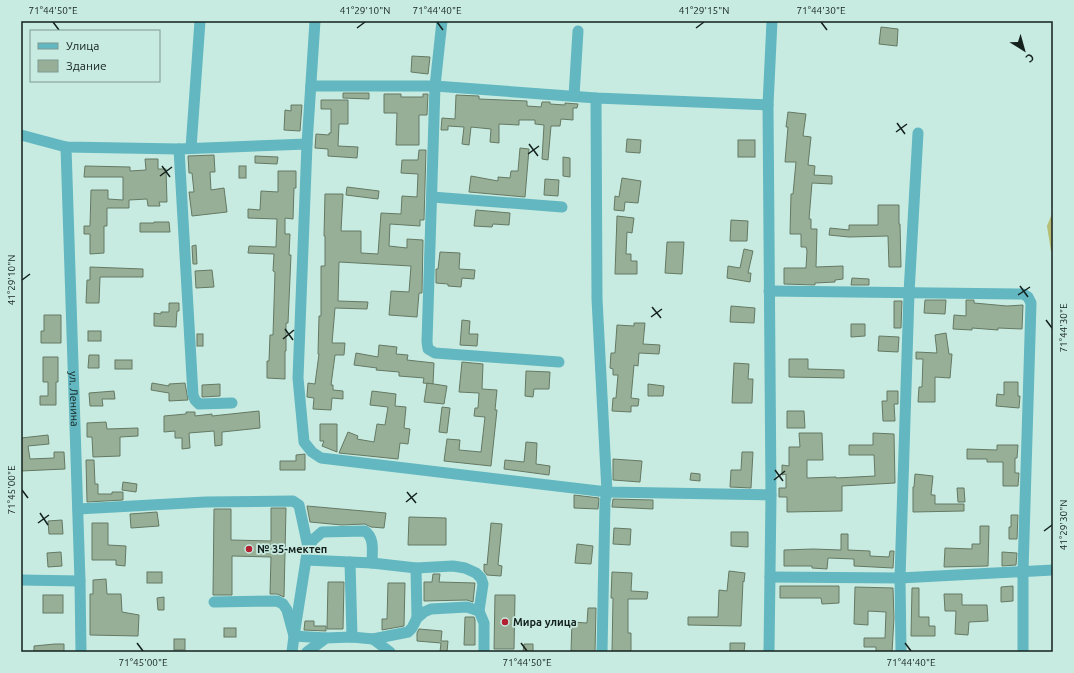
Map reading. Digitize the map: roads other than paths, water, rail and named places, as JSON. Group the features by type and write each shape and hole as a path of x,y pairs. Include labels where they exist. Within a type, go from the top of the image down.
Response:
{"street":[{"path":"191,148 200,21"},
{"path":"315,21 307,144 298,378 304,442 312,452 321,458 606,492 771,495"},
{"path":"442,21 436,86 426,342 428,349 435,354 559,362"},
{"path":"769,652 771,495 768,105 772,21"},
{"path":"574,96 578,30"},
{"path":"310,86 436,86 596,98 768,105"},
{"path":"596,98 597,298 606,492 602,652"},
{"path":"901,652 900,578 909,293 918,133"},
{"path":"21,135 66,147 179,149 307,144"},
{"name":"ул. Ленина","path":"66,147 78,509 81,652"},
{"path":"179,149 193,395 199,404 232,403"},
{"path":"432,197 562,207"},
{"path":"769,291 1023,294 1028,297 1031,303 1029,325 1023,571 1023,652"},
{"path":"78,509 206,502 293,501 299,504 308,547 292,652"},
{"path":"308,547 322,532 365,531 370,535 372,540 372,563"},
{"path":"306,560 372,563 416,568 453,566 465,568 476,573 481,578 483,584 479,611 484,622 484,652"},
{"path":"350,562 352,637"},
{"path":"416,568 417,618"},
{"path":"770,577 900,578 1053,570"},
{"path":"21,580 80,581"},
{"path":"214,602 277,601 283,604 286,610 294,636"},
{"path":"294,636 374,639 401,635 408,632 412,628 417,618 424,612 431,609 467,608 479,611"},
{"path":"307,652 326,638"},
{"path":"374,639 390,652"}],"place":[{"name":"№ 35-мектеп","path":"249,549"},
{"name":"Мира улица","path":"505,622"}]}
